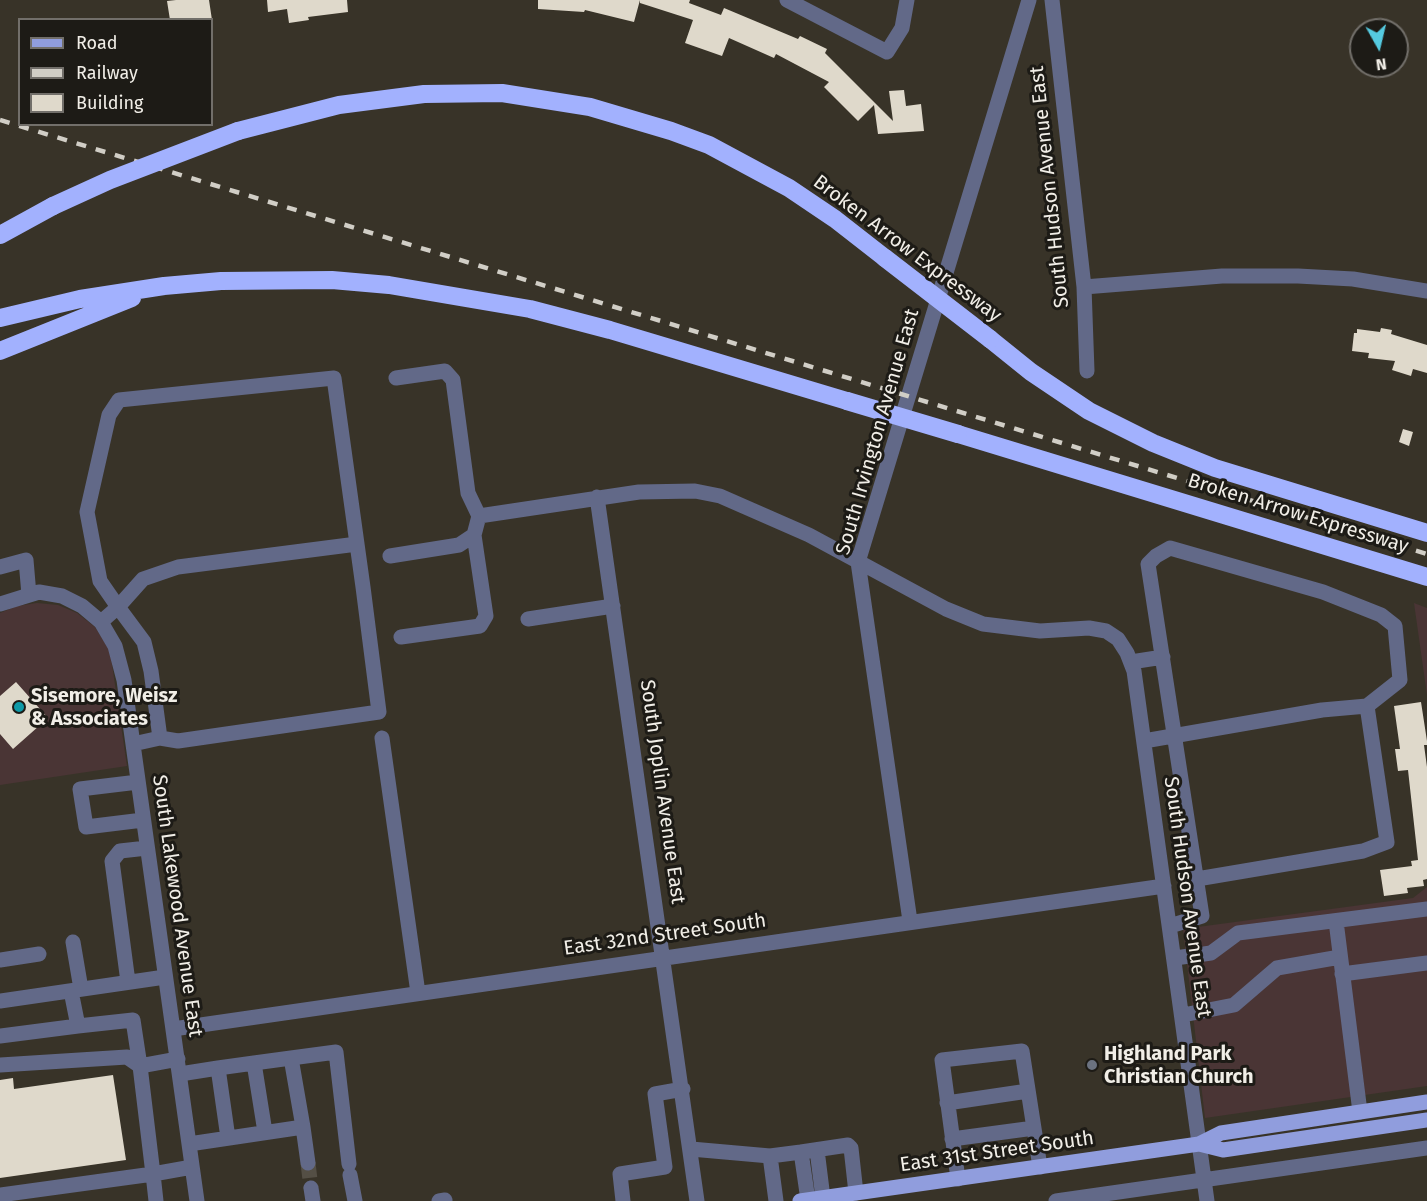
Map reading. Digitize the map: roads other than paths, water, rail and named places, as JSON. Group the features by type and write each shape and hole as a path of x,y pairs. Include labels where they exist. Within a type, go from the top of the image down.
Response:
{"highway":[{"name":"Broken Arrow Expressway","path":"0,234 110,180 238,131 339,105 424,94 502,93 590,107 671,131 727,154 813,203 1031,372 1089,411 1136,435 1215,468 1427,533"},
{"name":"Broken Arrow Expressway","path":"0,318 80,299 221,280 332,280 449,294 530,309 610,330 1427,577"},
{"path":"0,351 164,286"}],"main road":[{"name":"East 31st Street South","path":"810,1200 1199,1144 1221,1133 1427,1102"},
{"name":"East 31st Street South","path":"1199,1144 1223,1150 1427,1120"}],"street":[{"path":"787,0 887,52 902,28 907,0"},
{"name":"South Irvington Avenue East","path":"910,921 858,562 1029,0"},
{"name":"South Hudson Avenue East","path":"1052,0 1084,287 1087,370"},
{"path":"1084,287 1222,276 1298,276 1353,279 1427,291"},
{"path":"396,378 445,371 453,380 468,493 479,516 474,535 486,616 480,626 401,638"},
{"path":"132,744 160,738 178,741 379,712 334,378 120,400 109,415 87,512 100,581 144,642 151,671 160,738"},
{"path":"479,516 597,497 670,490 720,496 809,535 858,562"},
{"name":"South Joplin Avenue East","path":"597,497 683,1089 697,1201"},
{"path":"390,556 459,545 474,535"},
{"path":"0,604 39,592 62,596 82,606 101,622 143,579 178,567 357,544"},
{"path":"1144,741 1175,738 1322,710 1366,706 1400,680 1395,626 1381,615 1323,592 1170,548 1148,564 1162,657 1175,738 1197,879 1202,916 1170,926"},
{"path":"0,567 26,560 29,595"},
{"name":"South Hudson Avenue East","path":"858,562 946,609 983,624 1040,631 1089,628 1106,631 1118,639 1131,662 1175,958 1207,1201"},
{"path":"528,619 614,606"},
{"name":"South Lakewood Avenue East","path":"101,622 115,646 124,680 197,1201"},
{"path":"1131,662 1162,657"},
{"path":"1197,879 1363,851 1387,842 1366,706"},
{"path":"382,738 418,993"},
{"path":"138,782 80,789 86,827 143,820"},
{"path":"128,982 112,861 120,850 147,848"},
{"name":"East 32nd Street South","path":"173,1029 1164,886"},
{"path":"1175,958 1211,952 1238,933 1427,909"},
{"path":"1336,921 1360,1112"},
{"path":"73,942 78,1026"},
{"path":"0,960 39,954"},
{"path":"1183,1015 1234,1005 1277,968 1340,957"},
{"path":"1342,974 1427,963"},
{"path":"0,1001 165,977"},
{"path":"0,1036 133,1020 156,1201"},
{"path":"958,1179 942,1060 1022,1051 1041,1167"},
{"path":"0,1065 127,1057 140,1066 218,1068 336,1052 355,1201"},
{"path":"291,1058 308,1163"},
{"path":"254,1063 265,1132"},
{"path":"218,1068 228,1138"},
{"path":"623,1201 620,1174 665,1167 655,1094 683,1089"},
{"path":"947,1103 1028,1090"},
{"path":"189,1144 303,1127"},
{"path":"952,1140 1034,1128"},
{"path":"691,1149 770,1156 848,1145 856,1193"},
{"path":"1056,1201 1427,1148"},
{"path":"810,1200 817,1150"},
{"path":"801,1152 810,1200"},
{"path":"770,1156 776,1201"},
{"path":"0,1196 48,1195 192,1167"}],"tunnel":[{"path":"308,1163 311,1188"}],"railway":[{"path":"0,120 18,125"},
{"path":"20,126 1427,554"}],"place":[{"name":"Sisemore, Weisz & Associates","path":"19,707"},
{"name":"Highland Park Christian Church","path":"1092,1065"}]}
